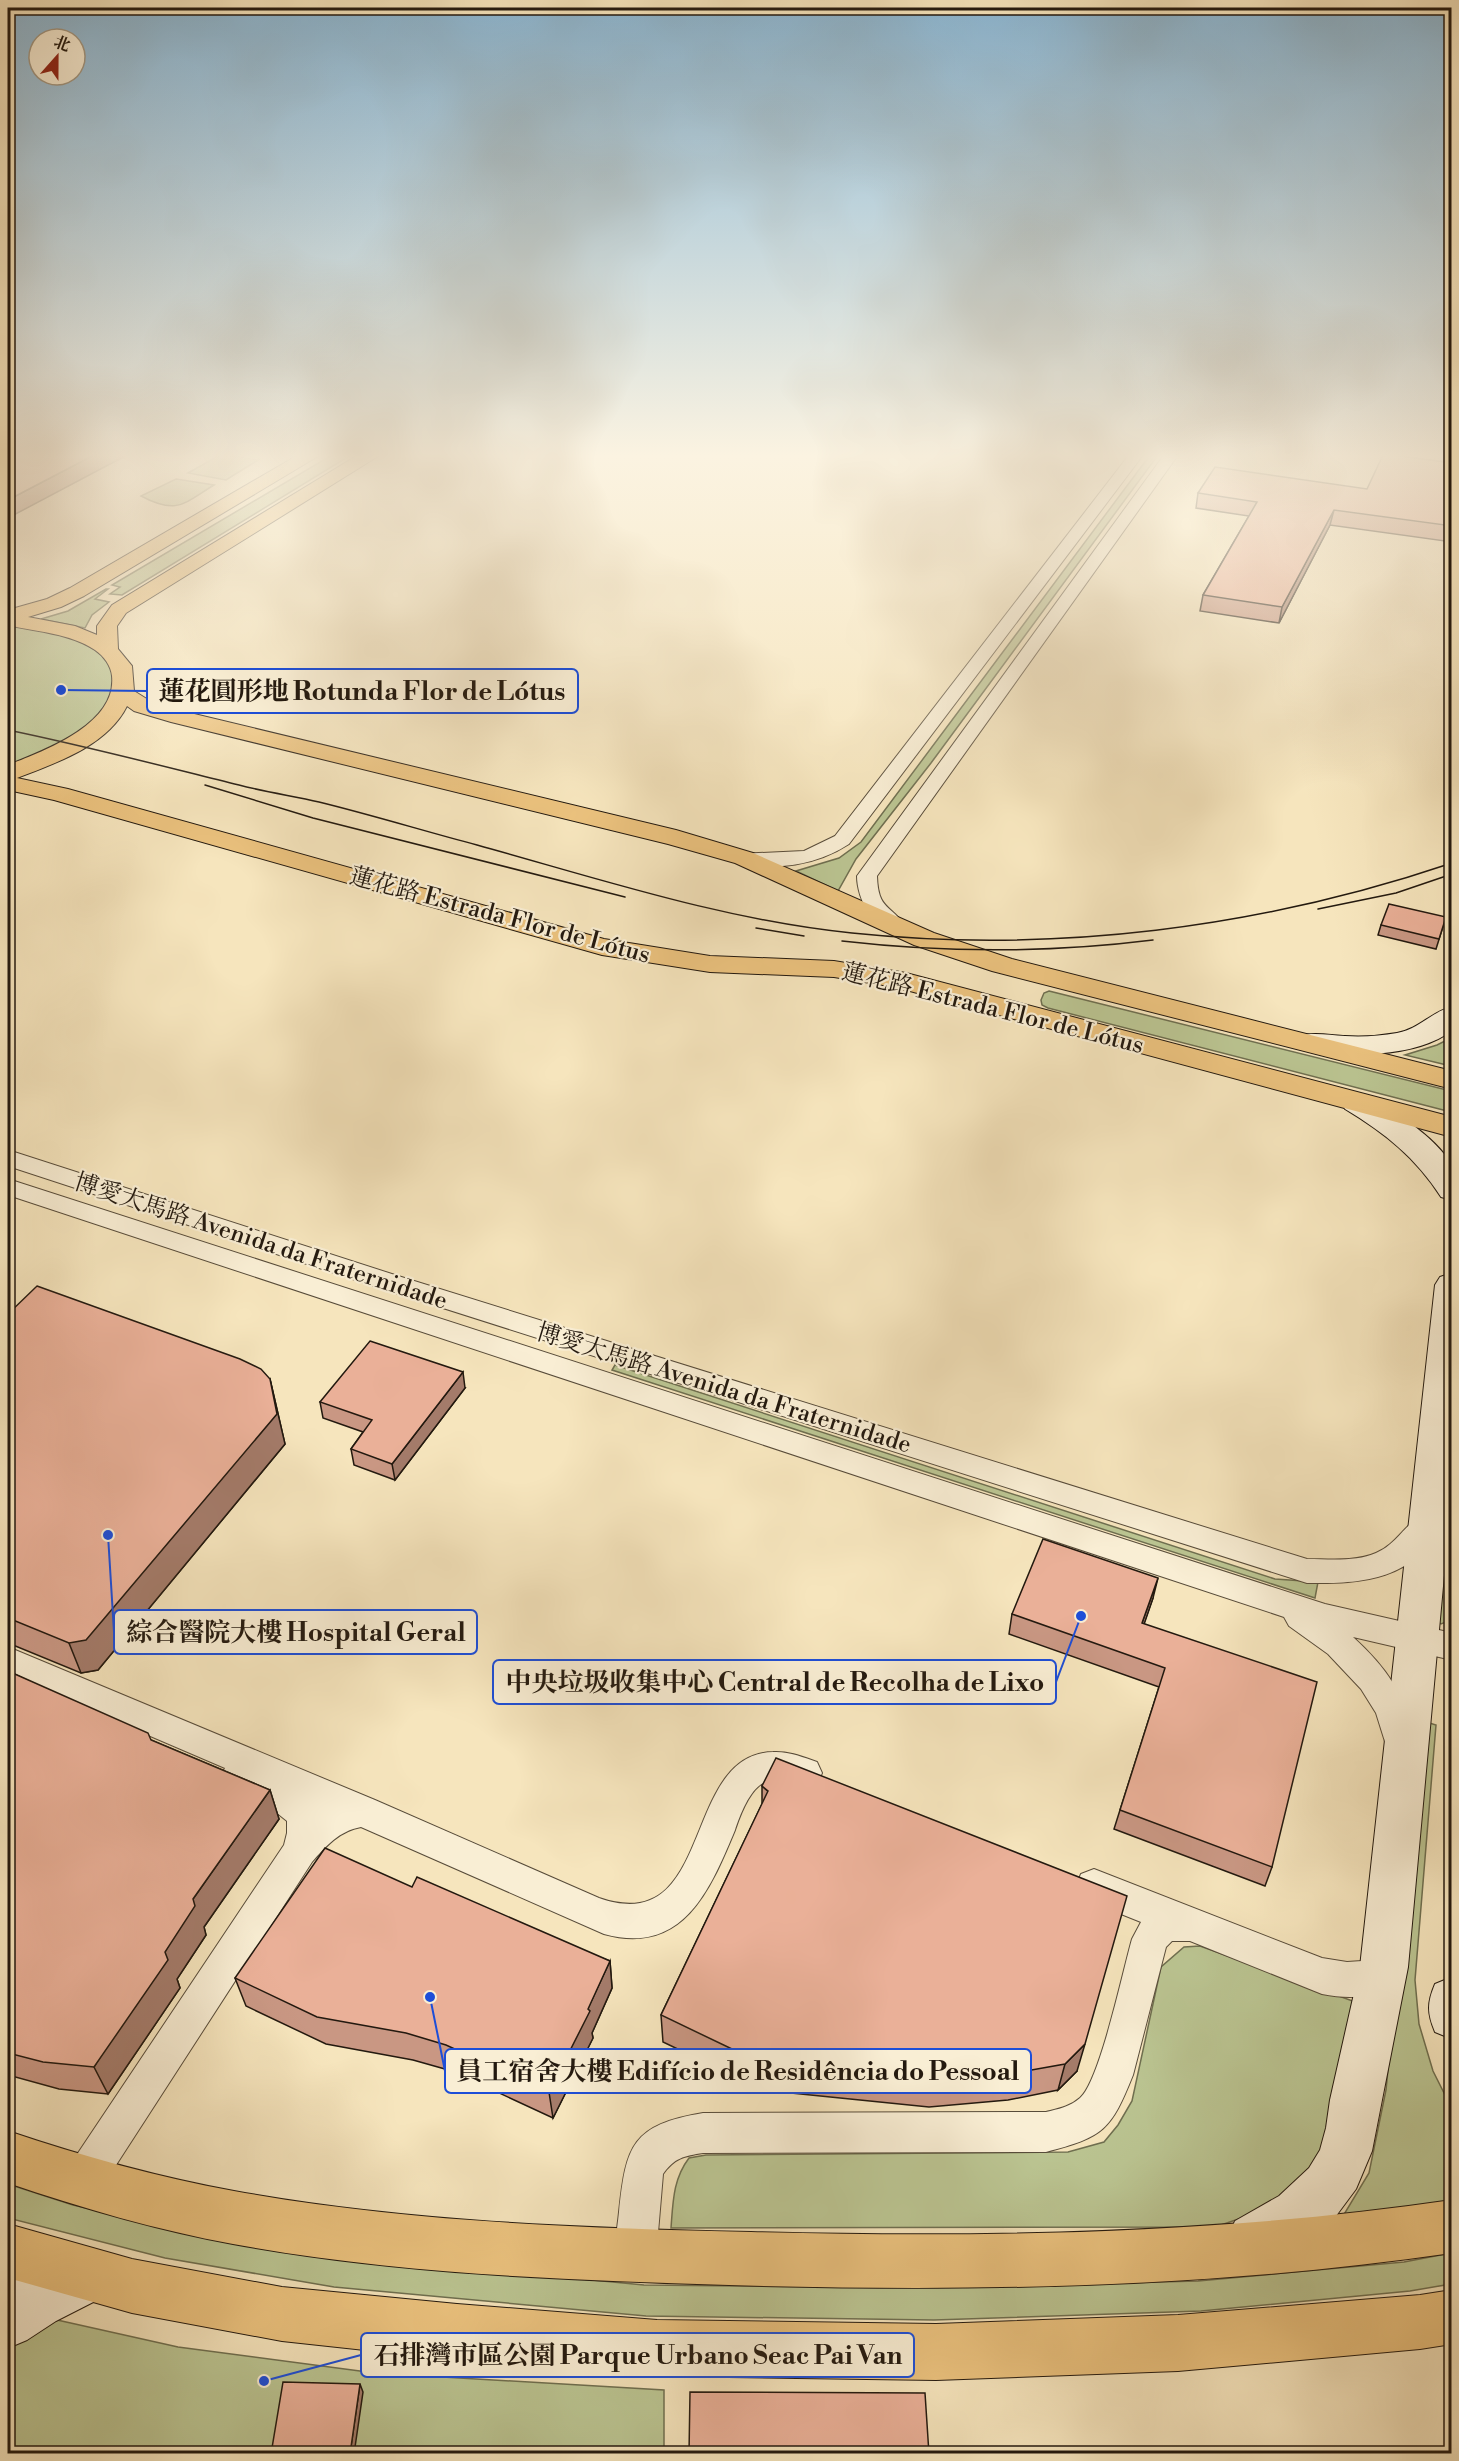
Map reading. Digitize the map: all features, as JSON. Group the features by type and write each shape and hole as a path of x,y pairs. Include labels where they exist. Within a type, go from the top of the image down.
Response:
{"main road":[{"path":"8,618 54,603 115,570"},
{"path":"108,648 107,626 119,609 183,570"},
{"path":"8,618 84,635 108,648 121,662 126,677 124,694 115,710 102,725 78,742 50,757 8,773"},
{"name":"蓮花路 Estrada Flor de Lótus","path":"124,694 142,706 179,717 676,838 744,858 924,939 980,958 1452,1080"},
{"name":"蓮花路 Estrada Flor de Lótus","path":"8,783 59,794 602,947 721,966 834,969 896,979 1042,1016 1452,1127"},
{"path":"1042,1016 1030,1004 1029,997 1033,992 1050,984 1070,983"},
{"path":"1297,1041 1361,1046 1411,1038 1443,1023 1452,1015"},
{"path":"1356,1102 1395,1125 1438,1166 1452,1190"},
{"path":"1229,2253 1286,2223 1313,2204 1329,2187 1342,2160 1353,2122 1355,2100 1384,1967 1404,1758 1434,1643 1430,1521 1452,1285"},
{"path":"1452,2001 1452,2015"},
{"path":"8,2157 81,2182 169,2203 304,2229 449,2243 635,2256 939,2262 1094,2259 1229,2253 1397,2235 1452,2226"},
{"path":"8,2252 132,2286 282,2314 457,2332 657,2348 936,2352 1178,2343 1420,2322 1452,2317"},
{"path":"8,2321 37,2302 90,2275"}],"street":[{"path":"744,858 776,860 804,857 825,852 842,840 1048,570"},
{"path":"896,927 876,911 866,893 867,876 1089,570"},
{"name":"博愛大馬路 Avenida da Fraternidade","path":"8,1158 594,1347 1307,1571 1352,1572 1388,1563 1414,1545 1430,1521"},
{"name":"博愛大馬路 Avenida da Fraternidade","path":"8,1187 1325,1617 1434,1643"},
{"path":"189,1247 211,1224"},
{"name":"博愛大馬路 Avenida da Fraternidade","path":"1263,1597 1315,1625 1359,1662 1391,1708 1404,1758"},
{"path":"8,1661 622,1922 641,1922 665,1913 680,1901 697,1874 736,1791 745,1778 768,1766 784,1766 832,1784"},
{"path":"8,1679 292,1801 305,1819 305,1839 300,1851"},
{"path":"81,2182 300,1851 318,1829 347,1814 363,1811"},
{"path":"1063,1874 1322,1976 1361,1981 1375,1976 1384,1967"},
{"path":"635,2256 644,2168 657,2150 674,2138 703,2133 1046,2132 1074,2125 1095,2111 1114,2075 1150,1939 1158,1928 1170,1923 1194,1924"}],"green space":[{"path":"138,570 163,570 122,595 110,594 120,587 112,585"},
{"path":"1064,570 1073,570 931,763 856,859 838,891 796,871 839,858 861,842"},
{"path":"108,589 95,599 109,602 92,615 85,628 41,619 68,611"},
{"path":"8,625 47,631 87,645 102,656 112,670 114,688 105,709 87,727 46,751 8,767"},
{"path":"1049,991 1451,1091 1451,1112 1048,1008 1042,1005 1041,1000 1044,993"},
{"path":"1451,1038 1451,1066 1405,1055 1437,1045"},
{"path":"615,1365 1275,1579 1318,1582 1315,1598 612,1370"},
{"path":"1449,1519 1452,1520 1452,1582 1446,1622 1441,1624 1434,1618"},
{"path":"1423,1721 1436,1725 1415,1980 1419,2024 1433,2071 1451,2107 1451,2202 1343,2216 1369,2173 1386,2090"},
{"path":"1200,1946 1361,2004 1328,2149 1268,2209 1215,2227 671,2228 677,2183 689,2158 706,2155 1068,2152 1104,2142 1118,2125 1132,2101 1161,1967 1184,1947"},
{"path":"8,2184 73,2205 177,2229 343,2256 644,2285 936,2288 1198,2281 1404,2262 1451,2253 1451,2284 1410,2291 1201,2311 934,2320 646,2316 334,2287 165,2258 8,2218"},
{"path":"8,2309 178,2347 375,2373 664,2390 664,2453 545,2454 506,2449 485,2454 8,2454"}],"building":[{"path":"1218,570 1302,570 1282,607 1203,595"},
{"path":"1389,904 1446,917 1439,939 1381,925"},
{"path":"37,1286 240,1359 261,1369 270,1379 277,1414 86,1640 69,1643 8,1618 8,1314"},
{"path":"370,1341 463,1372 392,1464 351,1449 372,1420 320,1402"},
{"path":"1043,1539 1158,1578 1142,1623 1317,1682 1272,1867 1120,1810 1165,1668 1012,1614"},
{"path":"8,1671 148,1733 151,1740 270,1790 193,1899 195,1906 165,1952 168,1960 94,2067 43,2062 8,2053"},
{"path":"776,1758 1127,1896 1085,2044 1065,2064 1014,2073 934,2080 782,2066 732,2049 661,2015 768,1791 762,1786"},
{"path":"325,1848 412,1887 417,1877 610,1961 588,2009 590,2011 549,2092 446,2045 406,2033 317,2017 235,1978"},
{"path":"283,2382 360,2384 350,2454 271,2454"},
{"path":"690,2392 925,2393 929,2454 689,2454"}],"tram line":[{"path":"8,730 339,807 663,897 757,919 852,933 928,939 1004,940 1080,937 1156,930 1231,919 1306,904 1379,886 1452,863"},
{"path":"205,785 313,818 625,897"},
{"path":"1318,909 1396,893 1452,874"},
{"path":"756,928 804,936"},
{"path":"842,941 920,948 998,950 1075,947 1153,940"}],"place":[{"name":"蓮花圓形地 Rotunda Flor de Lótus","path":"61,690"},
{"name":"綜合醫院大樓 Hospital Geral","path":"108,1535"},
{"name":"中央垃圾收集中心 Central de Recolha de Lixo","path":"1081,1616"},
{"name":"員工宿舍大樓 Edifício de Residência do Pessoal","path":"430,1997"},
{"name":"石排灣市區公園 Parque Urbano Seac Pai Van","path":"264,2381"}]}
